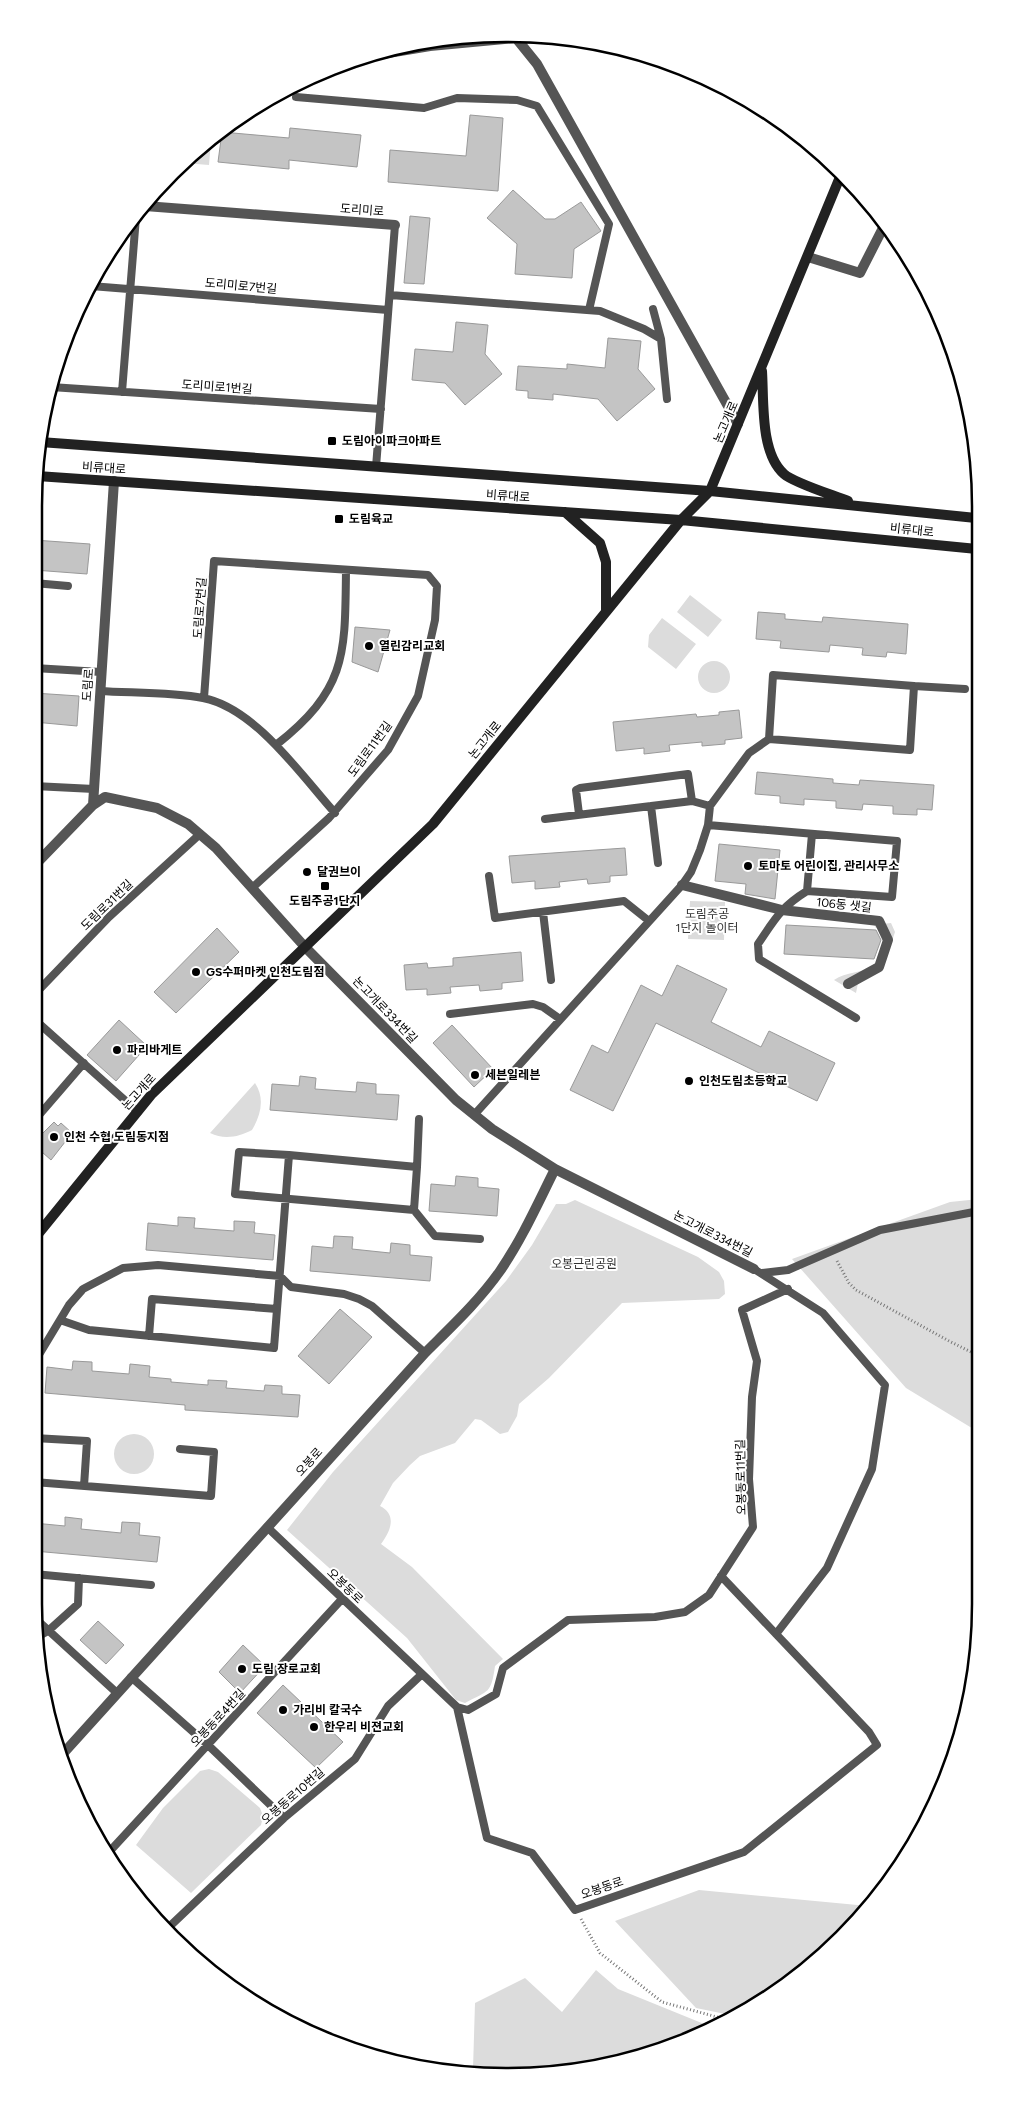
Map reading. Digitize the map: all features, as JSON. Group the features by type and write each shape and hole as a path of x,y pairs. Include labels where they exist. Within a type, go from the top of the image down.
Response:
{"main road":[{"name":"논고개로","path":"42,1229 151,1095 433,824 681,520 710,491 838,182"},
{"path":"762,367 767,442 772,460 785,476 860,506"},
{"name":"비류대로","path":"47,442 710,491 972,518"},
{"name":"비류대로","path":"43,476 681,520 972,549"},
{"path":"565,512 600,543 606,562 606,612"}],"street":[{"path":"520,42 537,64 738,424"},
{"name":"도리미로","path":"153,207 394,225"},
{"path":"808,257 860,273 881,232"},
{"name":"도림로","path":"92,805 114,481"},
{"path":"42,858 92,805 105,797 157,808 188,824 216,848 305,947"},
{"path":"682,885 782,910"},
{"name":"106동 샛길","path":"782,910 879,921 888,940 879,968 848,984"},
{"name":"논고개로334번길","path":"305,947 456,1100 492,1129 555,1169 758,1271"},
{"name":"오봉로","path":"66,1750 425,1353 477,1299 500,1271 524,1232 555,1169"}],"lane":[{"path":"296,97 424,108 457,98 517,100 537,106 609,224 589,310"},
{"name":"도리미로","path":"376,467 394,225"},
{"path":"122,392 135,228"},
{"name":"도리미로7번길","path":"99,287 388,310"},
{"path":"390,295 589,310 608,315 661,339"},
{"path":"653,309 661,339 667,399"},
{"name":"도리미로1번길","path":"58,387 381,410"},
{"name":"도림로7번길","path":"204,698 214,562 428,575 437,586"},
{"path":"276,746 310,716 326,694 338,671 343,652 345,628 346,570"},
{"path":"42,584 68,586"},
{"name":"도림로11번길","path":"252,888 334,812 388,750 418,696 435,620 437,586"},
{"path":"42,668 101,672"},
{"path":"769,739 772,675 965,689"},
{"path":"474,1115 682,885 691,872 708,825 710,806 749,753 769,739 910,750 914,686"},
{"path":"100,690 204,698 236,712 276,746 334,812"},
{"path":"579,814 576,790 580,788 688,774 692,801"},
{"path":"42,786 94,789"},
{"path":"545,819 692,801 710,806"},
{"path":"651,806 658,864"},
{"path":"708,825 896,841 892,897 807,891 788,903 758,944 759,959 856,1018"},
{"name":"도림로31번길","path":"42,987 109,917 200,834"},
{"path":"807,891 812,834"},
{"path":"489,876 495,918 624,902 648,921"},
{"path":"543,912 551,980"},
{"path":"450,1014 533,1004 543,1007 560,1019"},
{"path":"42,1026 138,1112"},
{"path":"42,1112 84,1063"},
{"path":"419,1119 414,1210 435,1236 480,1239"},
{"path":"414,1210 236,1194 239,1152 417,1167"},
{"path":"60,1320 89,1330 274,1348 289,1155"},
{"path":"758,1271 788,1270 880,1230 972,1212"},
{"path":"42,1350 60,1320 83,1290 123,1268 158,1265 280,1276 291,1286 344,1294 372,1306 425,1353"},
{"name":"논고개로334번길","path":"758,1271 823,1313 885,1385 872,1469 827,1568 776,1634"},
{"name":"오봉동로11번길","path":"458,1707 468,1710 496,1694 503,1668 568,1620 655,1617 685,1612 709,1595 753,1527 749,1479 752,1397 757,1361 742,1310 788,1289"},
{"path":"149,1336 152,1299 277,1309"},
{"path":"42,1438 86,1441 84,1486"},
{"path":"42,1483 211,1496 214,1452 180,1449"},
{"name":"오봉동로","path":"268,1527 458,1707 487,1838 532,1853 575,1910 744,1852 877,1745 870,1732 721,1576"},
{"path":"42,1575 151,1584"},
{"path":"43,1634 78,1604 80,1578"},
{"name":"오봉동로4번길","path":"113,1848 342,1599"},
{"path":"43,1626 118,1693"},
{"name":"오봉동로10번길","path":"172,1923 284,1818 355,1759 388,1706 421,1674"},
{"path":"132,1678 208,1745 284,1818"}],"path":[{"path":"833,1251 849,1283 856,1290 972,1353"},
{"path":"575,1910 600,1953 654,1997 672,2006 717,2017"}],"green space":[{"path":"210,150 209,165 195,164"},
{"path":"690,595 722,620 708,637 677,612"},
{"path":"662,618 696,644 676,669 648,647 649,635"},
{"path":"714,661 720,662 725,666 729,671 729,683 725,688 720,692 714,693 708,692 703,688 699,683 698,677 699,671 703,666 708,662"},
{"name":"도림주공 1단지 놀이터","path":"690,901 725,902 724,940 688,939"},
{"path":"891,923 895,932 883,969 858,983 856,993 834,980 844,975 876,967 884,947 881,929 876,928 874,925"},
{"path":"255,1083 260,1095 261,1106 252,1130 231,1137 210,1133"},
{"name":"오봉근린공원","path":"575,1200 698,1257 719,1272 724,1281 725,1294 719,1299 622,1303 549,1378 519,1404 517,1416 508,1432 500,1434 481,1420 475,1419 455,1443 420,1456 393,1483 380,1506 386,1510 391,1519 387,1534 381,1544 412,1567 503,1659 495,1666 492,1682 488,1690 465,1703 456,1700 407,1638 287,1530 333,1472 506,1281 532,1245 556,1204 566,1204"},
{"path":"972,1200 972,1428 906,1388 792,1259 950,1202"},
{"path":"138,1434 145,1437 151,1443 154,1454 153,1462 145,1471 138,1474 130,1474 123,1471 115,1462 114,1450 117,1443 126,1435"},
{"path":"209,1769 218,1772 260,1808 263,1816 261,1825 191,1893 136,1845 163,1808 200,1771"},
{"path":"699,1890 859,1905 835,1931 790,1972 723,2014 696,2008 615,1921"},
{"path":"596,1970 618,1989 704,2024 656,2043 598,2059 537,2067 473,2067 475,2003 525,1978 562,2012"}],"building":[{"path":"470,115 503,118 498,191 388,182 390,150 466,156"},
{"path":"290,128 361,135 357,167 289,160 289,169 218,162 221,141 232,133 289,138"},
{"path":"513,190 545,219 555,219 581,202 601,231 574,249 572,278 515,274 517,244 487,218"},
{"path":"410,216 430,218 424,284 404,283"},
{"path":"456,322 488,325 485,354 502,374 465,405 445,383 412,380 415,349 453,352"},
{"path":"608,338 641,341 638,369 655,389 617,421 598,399 553,394 553,400 528,398 528,391 516,390 518,366 567,369 567,364 605,368"},
{"path":"42,541 90,544 87,574 42,571"},
{"path":"758,612 785,614 785,619 822,622 823,617 908,624 906,654 887,652 886,657 862,655 863,648 830,645 829,652 780,648 781,641 756,639"},
{"name":"열린감리교회","path":"355,627 390,630 378,672 352,662"},
{"path":"42,694 79,696 77,726 42,723"},
{"path":"739,710 742,738 725,740 725,744 702,746 702,742 669,745 670,751 644,754 644,748 616,751 613,722 696,714 697,717 719,715 719,712"},
{"path":"757,772 833,779 833,783 859,785 860,780 934,785 932,810 917,809 917,815 893,814 893,806 863,804 862,810 836,808 836,801 804,799 804,805 780,803 780,796 755,794"},
{"name":"토마토 어린이집, 관리사무소","path":"719,844 780,850 775,899 745,894 746,884 715,881"},
{"path":"625,848 627,875 610,876 610,882 588,884 587,879 559,882 560,887 535,889 535,881 512,883 509,856"},
{"path":"786,925 876,930 881,940 874,959 784,954"},
{"name":"GS수퍼마켓 인천도림점","path":"217,928 239,952 176,1013 154,992"},
{"path":"521,952 523,981 502,983 502,989 480,991 479,985 450,987 451,993 427,995 427,989 406,990 404,965 427,963 428,968 453,966 453,958"},
{"path":"677,965 727,989 711,1022 761,1047 769,1031 835,1063 817,1101 656,1023 613,1111 570,1090 592,1045 608,1053 641,985 662,996"},
{"name":"파리바게트","path":"119,1020 147,1046 116,1081 87,1055"},
{"path":"452,1025 493,1069 474,1087 433,1043"},
{"path":"300,1076 316,1078 315,1089 356,1092 357,1082 376,1084 376,1094 399,1095 397,1120 270,1110 272,1084 299,1086"},
{"name":"인천 수협 도림동지점","path":"54,1122 58,1126 61,1123 72,1133 51,1160 42,1152 42,1134"},
{"path":"456,1176 478,1178 478,1187 499,1189 497,1216 429,1211 431,1184 455,1186"},
{"path":"178,1217 195,1218 194,1228 234,1231 234,1221 255,1222 254,1233 275,1235 273,1260 146,1250 148,1223 178,1226"},
{"path":"334,1236 353,1237 352,1249 390,1253 391,1243 410,1245 410,1255 432,1257 430,1281 310,1271 312,1246 333,1248"},
{"path":"340,1309 372,1337 329,1384 298,1356"},
{"path":"73,1361 92,1362 92,1371 129,1374 130,1364 150,1366 149,1377 171,1379 171,1382 208,1385 208,1380 227,1381 226,1388 264,1391 265,1385 282,1386 282,1394 300,1395 298,1417 185,1410 185,1405 45,1393 47,1367 72,1370"},
{"path":"65,1517 82,1519 81,1529 121,1533 122,1522 140,1523 139,1535 160,1537 157,1562 42,1552 42,1524 65,1526"},
{"path":"98,1621 124,1645 106,1664 80,1640"},
{"name":"도림 장로교회","path":"243,1645 265,1666 240,1693 219,1672"},
{"path":"283,1685 343,1742 316,1768 257,1713"}],"place":[{"name":"도림아이파크아파트","path":"332,441"},
{"name":"도림육교","path":"339,519"},
{"name":"열린감리교회","path":"369,646"},
{"name":"토마토 어린이집, 관리사무소","path":"748,866"},
{"name":"달권브이","path":"307,872"},
{"name":"도림주공1단지","path":"325,886"},
{"name":"GS수퍼마켓 인천도림점","path":"196,972"},
{"name":"파리바게트","path":"117,1050"},
{"name":"세븐일레븐","path":"475,1075"},
{"name":"인천도림초등학교","path":"689,1081"},
{"name":"인천 수협 도림동지점","path":"54,1137"},
{"name":"도림 장로교회","path":"242,1669"},
{"name":"가리비 칼국수","path":"283,1710"},
{"name":"한우리 비젼교회","path":"314,1727"}]}
